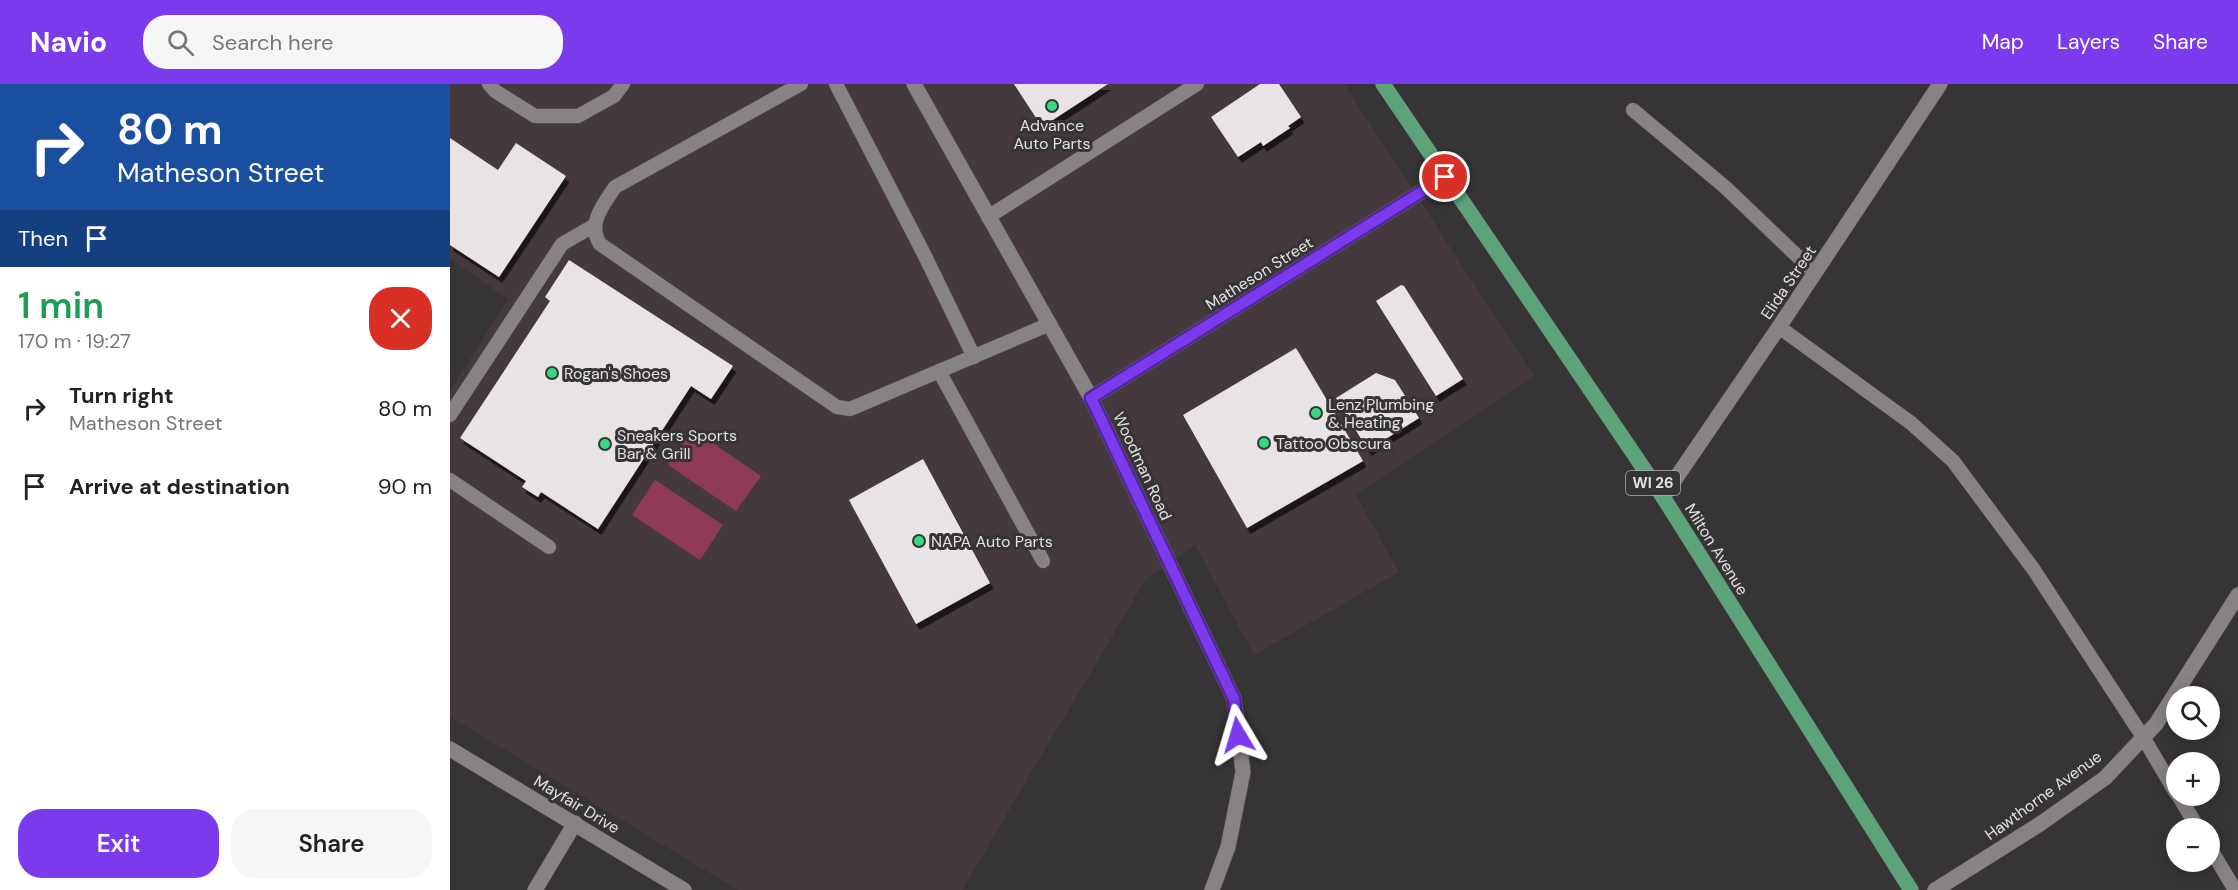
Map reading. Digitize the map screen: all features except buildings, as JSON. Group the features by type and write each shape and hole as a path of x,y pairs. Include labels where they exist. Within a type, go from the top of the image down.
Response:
{"main road":[{"name":"Milton Avenue","path":"1383,84 1663,497 1911,890"}],"street":[{"name":"Woodman Road","path":"914,84 1091,398 1234,699 1243,772 1228,847 1212,890"},
{"name":"Elida Street","path":"1663,497 1940,84"},
{"name":"Matheson Street","path":"1091,398 1445,177"},
{"name":"Hawthorne Avenue","path":"1935,890 2040,824 2105,778 2156,724 2238,595"},
{"name":"Mayfair Drive","path":"450,749 684,890"},
{"path":"535,890 575,823"}],"lane":[{"path":"489,84 495,91 535,116 578,116 614,96 623,84"},
{"path":"801,84 615,187 601,209 595,225 595,236 600,244 837,407 850,409 1050,324"},
{"path":"836,84 924,254 974,357"},
{"path":"988,217 1197,84"},
{"path":"1633,110 1725,187 1815,273"},
{"path":"450,415 562,244 595,225"},
{"path":"1779,327 1911,423 1953,461 2034,570 2166,776"},
{"path":"939,371 1043,561"},
{"path":"450,480 549,547"},
{"path":"2220,865 2235,890"}],"shaded area":[{"path":"450,84 1344,84 1534,376 1356,495 1399,572 1254,655 1195,545 1146,579 962,890 738,890 450,717 450,391 508,299 450,259"},
{"path":"692,429 761,476 736,511 668,465"},
{"path":"655,480 723,525 700,560 632,515"}],"place":[{"name":"Advance Auto Parts","path":"1052,106"},
{"name":"Rogan's Shoes","path":"552,373"},
{"name":"Lenz Plumbing & Heating","path":"1316,413"},
{"name":"Tattoo Obscura","path":"1264,443"},
{"name":"Sneakers Sports Bar & Grill","path":"605,444"},
{"name":"NAPA Auto Parts","path":"919,541"}],"route":[{"path":"1238,735 1234,699 1091,398 1445,177"}]}
